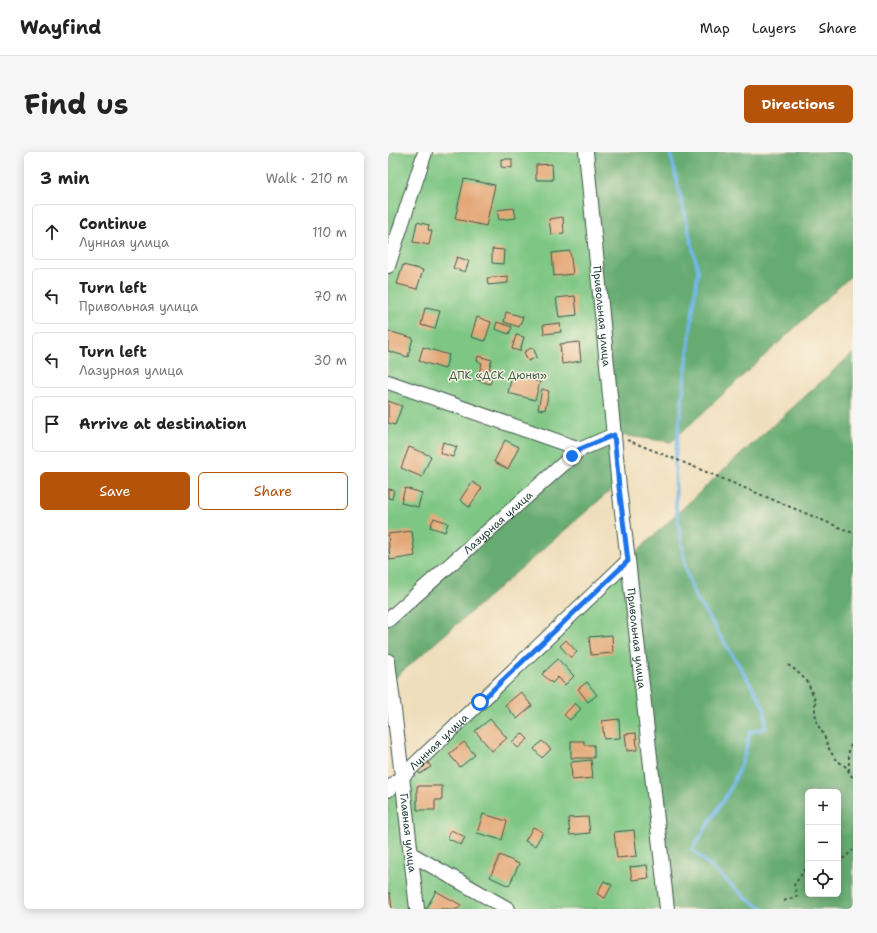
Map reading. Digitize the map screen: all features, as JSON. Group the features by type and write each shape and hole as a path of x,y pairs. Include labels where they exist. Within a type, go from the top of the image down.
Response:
{"street":[{"path":"388,266 425,152"},
{"name":"Привольная улица","path":"586,152 619,487 667,909"},
{"path":"388,382 580,449"},
{"name":"Лазурная улица","path":"388,620 580,449 614,435"},
{"name":"Лунная улица","path":"388,790 628,561"},
{"name":"Главная улица","path":"388,661 417,909"},
{"path":"411,854 508,909"}],"path":[{"path":"614,435 853,533"},
{"path":"788,665 807,681 816,700 817,724 824,735 834,758 845,766 853,778"},
{"path":"849,772 849,748 853,743"},
{"path":"840,861 853,850"},
{"path":"784,900 797,896 794,885 805,869"}],"green space":[{"name":"ДПК «ДСК Дюны»","path":"388,152 586,152 614,434 388,620"},
{"path":"586,152 853,152 853,274 671,442 614,434"},
{"path":"853,353 853,909 667,909 628,560 717,476"},
{"path":"614,434 619,483 388,684 388,620 579,450"},
{"path":"628,560 667,909 388,909 388,791"}],"building":[{"path":"501,159 512,159 512,168 501,167"},
{"path":"552,164 553,180 536,180 536,165"},
{"path":"464,179 495,185 486,226 455,219"},
{"path":"514,208 516,218 499,220 497,210"},
{"path":"563,217 564,233 551,234 549,219"},
{"path":"417,222 429,225 428,230 432,231 429,245 413,242"},
{"path":"492,249 504,250 503,264 492,263"},
{"path":"570,251 573,274 554,276 552,253"},
{"path":"457,257 469,261 465,272 453,268"},
{"path":"403,265 423,270 417,289 397,284"},
{"path":"508,276 508,283 488,285 487,278"},
{"path":"575,296 577,315 559,317 556,298"},
{"path":"425,308 440,311 435,329 421,325"},
{"path":"506,312 523,317 519,327 504,322"},
{"path":"477,317 491,322 485,341 471,337"},
{"path":"497,322 512,327 509,334 495,329"},
{"path":"560,323 561,332 544,334 543,325"},
{"path":"388,331 413,338 408,357 388,351"},
{"path":"516,335 524,337 520,351 512,349"},
{"path":"579,342 581,361 562,364 560,344"},
{"path":"423,347 449,355 445,369 419,361"},
{"path":"533,347 537,357 528,361 524,352"},
{"path":"478,356 492,360 489,369 494,370 490,384 477,380 482,363 477,361"},
{"path":"512,375 540,382 535,400 508,393"},
{"path":"542,389 549,391 545,410 538,409"},
{"path":"388,401 402,406 395,425 388,423"},
{"path":"505,440 519,447 508,469 494,462"},
{"path":"443,442 457,447 453,457 440,453"},
{"path":"409,447 431,456 422,477 401,468"},
{"path":"472,482 482,488 469,507 460,500"},
{"path":"405,488 422,493 418,507 401,503"},
{"path":"388,489 394,490 392,499 388,498"},
{"path":"434,518 448,523 445,532 430,527"},
{"path":"412,531 415,556 390,560 388,534"},
{"path":"612,635 613,653 591,655 589,637"},
{"path":"566,640 577,652 571,658 560,646"},
{"path":"558,659 574,676 565,685 558,677 552,683 542,674"},
{"path":"587,682 597,695 588,702 578,689"},
{"path":"521,692 532,706 517,719 505,705"},
{"path":"575,703 581,709 570,720 564,715"},
{"path":"490,719 507,738 492,751 475,731"},
{"path":"619,719 620,738 604,739 602,721"},
{"path":"522,733 528,739 518,748 512,742"},
{"path":"636,733 637,750 627,751 625,734"},
{"path":"542,741 551,749 542,758 534,749"},
{"path":"571,741 584,741 584,745 594,745 594,758 571,758"},
{"path":"464,742 475,755 460,767 449,754"},
{"path":"426,760 431,767 420,774 416,768"},
{"path":"591,760 593,778 572,780 571,762"},
{"path":"417,786 442,786 442,800 435,800 435,810 417,810"},
{"path":"483,814 507,821 502,840 477,833"},
{"path":"588,817 590,833 570,835 568,818"},
{"path":"533,827 543,832 535,846 525,841"},
{"path":"451,830 465,837 461,845 447,838"},
{"path":"634,830 637,856 617,858 614,832"},
{"path":"500,855 519,864 509,886 490,877"},
{"path":"647,865 649,878 632,880 630,867"},
{"path":"604,881 612,885 605,898 597,894"},
{"path":"436,891 461,905 458,909 426,909"},
{"path":"388,893 390,893 392,909 388,909"}],"waterway":[{"path":"670,152 698,270 675,459 676,508 686,570 694,594 765,709 766,728 750,732 745,754 732,786 692,850 746,898 764,909"}],"route":[{"path":"480,702 628,561 614,435 580,449 572,456"}]}
